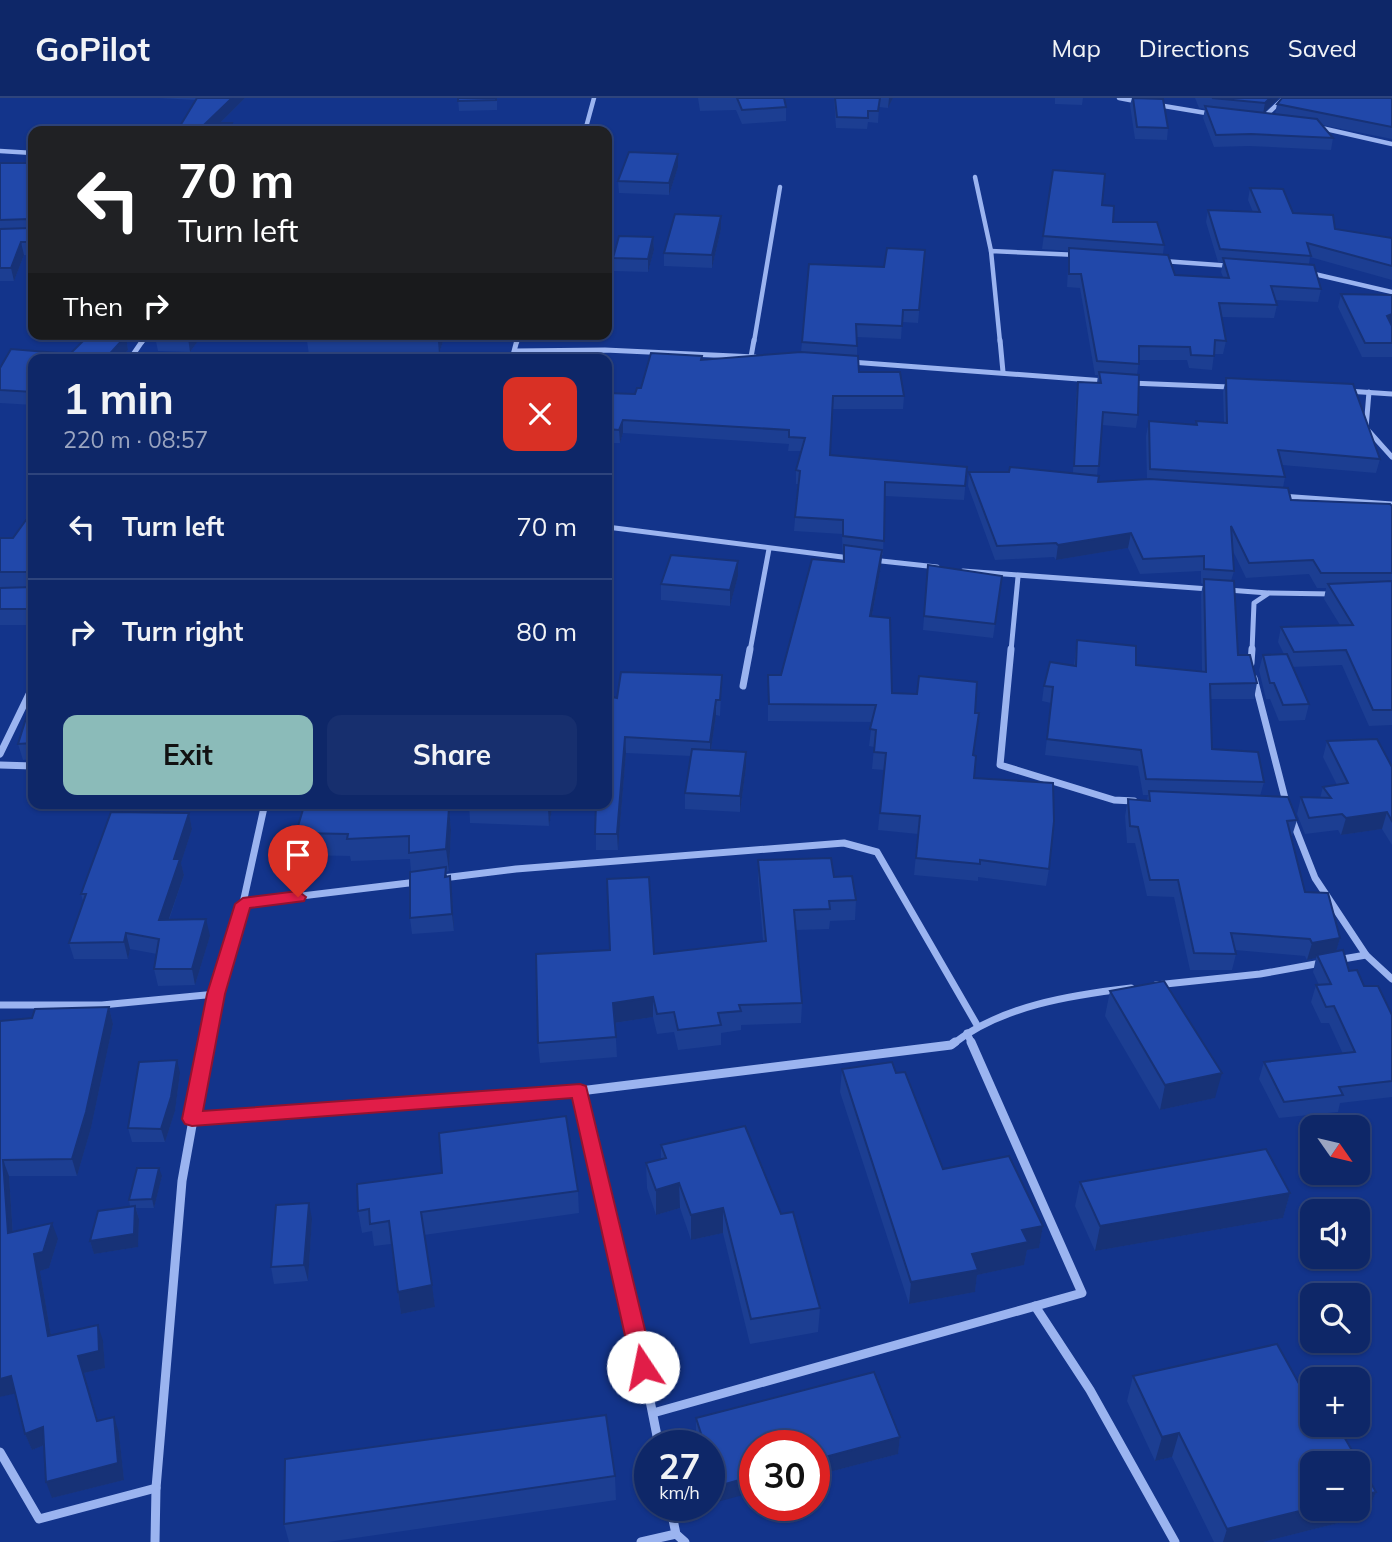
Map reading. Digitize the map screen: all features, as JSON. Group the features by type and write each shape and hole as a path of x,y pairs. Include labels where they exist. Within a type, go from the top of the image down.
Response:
{"street":[{"path":"586,126 594,98"},
{"path":"1119,98 1225,116"},
{"path":"1265,119 1284,98"},
{"path":"1251,118 1276,121"},
{"path":"1309,125 1392,144"},
{"path":"0,151 28,153"},
{"path":"975,177 991,251 1003,372"},
{"path":"751,357 780,187"},
{"path":"991,251 1083,256"},
{"path":"1162,260 1244,267"},
{"path":"1298,272 1392,292"},
{"path":"514,354 518,340"},
{"path":"515,351 605,350 765,357"},
{"path":"849,362 1111,381"},
{"path":"1124,382 1242,387"},
{"path":"1344,391 1392,394"},
{"path":"1369,392 1366,428 1392,457"},
{"path":"1266,495 1392,505"},
{"path":"612,528 769,549 942,568"},
{"path":"743,686 769,549"},
{"path":"954,569 1018,577 1269,593 1345,594"},
{"path":"1018,577 1000,765 1114,800 1140,801"},
{"path":"1269,593 1254,603 1250,660 1287,804 1315,878 1366,955 1392,979"},
{"path":"0,754 28,696"},
{"path":"0,765 28,766"},
{"path":"1273,804 1287,804"},
{"path":"155,1542 156,1488 182,1181 216,994 243,904 264,809"},
{"path":"434,880 516,869 844,843 877,852 977,1025"},
{"path":"243,904 421,881"},
{"path":"192,1119 580,1091 951,1045 977,1025 1079,994 1260,974 1366,955"},
{"path":"0,1005 102,1005 216,994"},
{"path":"653,1413 1082,1293 967,1033"},
{"path":"580,1091 656,1430"},
{"path":"1035,1306 1090,1390 1175,1542"},
{"path":"0,1452 38,1519 156,1488"},
{"path":"673,1521 676,1534 685,1542"},
{"path":"641,1542 676,1534"}],"building":[{"path":"197,98 232,98 206,123 232,123 230,126 180,126"},
{"path":"458,98 496,98 496,100 458,101"},
{"path":"737,98 784,98 786,107 742,110"},
{"path":"835,98 880,98 878,111 868,111 868,118 837,117"},
{"path":"1133,98 1163,99 1168,128 1137,127"},
{"path":"1212,98 1270,98 1265,103"},
{"path":"1282,98 1392,98 1392,127 1277,104"},
{"path":"1205,106 1317,119 1333,138 1216,135"},
{"path":"629,152 678,154 669,183 618,181"},
{"path":"0,163 28,163 28,219 0,220"},
{"path":"1053,170 1105,174 1102,205 1114,206 1113,222 1157,222 1164,245 1043,236"},
{"path":"1250,188 1283,189 1293,213 1333,215 1335,229 1392,238 1392,266 1307,243 1311,256 1220,249 1208,210 1260,212"},
{"path":"675,214 721,216 712,255 664,253"},
{"path":"28,228 28,242 21,242 11,268 0,268 0,229"},
{"path":"619,236 653,237 648,259 613,258"},
{"path":"887,248 925,250 919,310 903,310 902,326 856,324 857,346 802,342 809,264 884,267"},
{"path":"1069,248 1168,255 1175,275 1229,278 1223,258 1314,265 1321,289 1271,286 1277,305 1219,303 1226,341 1215,340 1214,356 1191,355 1190,347 1139,346 1139,364 1097,361 1081,274 1069,274"},
{"path":"1341,294 1392,295 1392,314 1387,316 1392,326 1392,343 1365,343"},
{"path":"84,340 122,340 110,354 70,354"},
{"path":"307,340 438,340 438,341"},
{"path":"11,349 70,354 28,354 28,392 0,390 0,368"},
{"path":"801,352 858,356 859,372 900,372 904,396 833,396 830,455 967,467 965,486 885,482 884,541 843,536 843,520 795,517 800,471 796,470 805,438 789,437 789,430 623,420 619,430 612,429 612,393 635,394 637,388 641,388 651,353 702,356 701,360"},
{"path":"1099,372 1139,375 1138,415 1103,412 1099,466 1074,466 1078,382 1101,383"},
{"path":"1226,378 1353,384 1380,459 1278,450 1285,477 1150,469 1149,421 1197,425 1196,421 1227,423"},
{"path":"1010,467 1099,476 1098,482 1150,479 1288,488 1291,500 1390,504 1392,573 1321,573 1313,560 1249,563 1231,526 1234,571 1204,569 1204,556 1143,559 1131,533 1058,545 997,546 969,472 1009,472"},
{"path":"26,520 28,572 0,572 0,538 13,538"},
{"path":"844,545 882,550 870,616 890,618 892,693 917,694 919,676 977,682 975,713 979,713 973,755 976,756 974,778 1053,783 1054,821 1049,869 980,860 980,864 916,858 920,816 880,813 886,753 874,752 876,730 870,729 876,705 769,704 768,675 781,675 812,559 844,562"},
{"path":"671,555 738,561 730,590 661,584"},
{"path":"928,565 1002,576 995,624 924,616"},
{"path":"1204,579 1234,581 1238,655 1250,655 1257,683 1210,684 1212,749 1258,752 1264,782 1146,779 1141,750 1047,739 1053,687 1044,686 1050,662 1076,666 1077,640 1136,646 1136,665 1206,672"},
{"path":"1392,581 1392,710 1373,710 1346,650 1294,652 1281,627 1353,625 1328,584"},
{"path":"28,587 28,609 0,609 0,588"},
{"path":"1287,654 1309,704 1283,705 1274,683 1270,683 1263,655"},
{"path":"621,672 722,675 720,700 716,700 710,742 625,737 617,834 595,834 596,809 612,809 612,702 613,697 617,698"},
{"path":"28,712 28,743 18,744"},
{"path":"1377,739 1392,767 1392,821 1387,812 1346,818 1342,814 1309,818 1301,797 1331,798 1323,787 1348,783 1327,741"},
{"path":"692,749 746,752 740,796 685,793"},
{"path":"1149,791 1288,797 1297,820 1287,821 1305,892 1328,893 1340,938 1312,943 1310,939 1231,933 1236,954 1194,953 1178,880 1150,880 1138,827 1130,826 1128,799 1150,801"},
{"path":"303,809 449,809 446,849 409,853 409,836 347,839 348,834 296,833"},
{"path":"111,812 189,813 174,859 180,859 159,920 206,919 192,969 154,969 159,939 126,933 124,942 69,943 86,894 81,894"},
{"path":"831,858 834,877 852,876 856,900 829,901 830,909 794,910 802,1003 739,1005 741,1011 718,1013 721,1025 678,1030 674,1012 657,1014 653,997 613,1003 616,1037 538,1043 536,954 610,950 607,879 649,877 654,954 766,941 758,860"},
{"path":"446,867 445,877 450,876 452,914 410,918 410,872"},
{"path":"1343,950 1349,971 1357,970 1364,986 1378,986 1392,1015 1392,1081 1339,1087 1343,1095 1284,1102 1264,1062 1355,1052 1334,1006 1326,1007 1316,985 1331,984 1317,955"},
{"path":"1164,981 1222,1073 1165,1085 1110,991"},
{"path":"109,1007 86,1112 72,1159 3,1160 8,1233 52,1223 43,1252 34,1254 48,1336 98,1325 99,1351 78,1356 97,1421 114,1417 118,1463 46,1482 43,1427 25,1434 11,1376 0,1379 0,1021 32,1018 35,1009"},
{"path":"177,1060 171,1097 161,1129 128,1128 139,1062"},
{"path":"892,1062 896,1073 905,1072 943,1169 1009,1156 1043,1226 1022,1230 1028,1242 972,1254 978,1270 911,1282 842,1069"},
{"path":"566,1116 578,1191 421,1212 432,1285 398,1292 389,1221 370,1224 369,1209 358,1211 357,1184 442,1173 439,1133"},
{"path":"745,1126 781,1214 793,1212 820,1308 751,1319 723,1208 691,1215 679,1183 656,1190 646,1163 666,1158 661,1145"},
{"path":"1266,1149 1290,1193 1100,1226 1080,1182"},
{"path":"137,1168 159,1168 152,1199 129,1200"},
{"path":"309,1203 304,1265 271,1267 276,1205"},
{"path":"135,1206 134,1234 90,1241 98,1211"},
{"path":"1277,1344 1300,1385 1300,1437 1344,1437 1352,1451 1300,1451 1300,1511 1227,1529 1179,1433 1162,1437 1133,1376"},
{"path":"874,1372 900,1437 830,1456 830,1430 739,1430 739,1480 725,1484 725,1430 700,1430 696,1418"},
{"path":"606,1415 615,1476 284,1524 285,1459"},
{"path":"1370,1482 1376,1492 1370,1493"}],"route":[{"path":"298,897 243,904 216,994 192,1119 580,1091 643,1367"}]}
